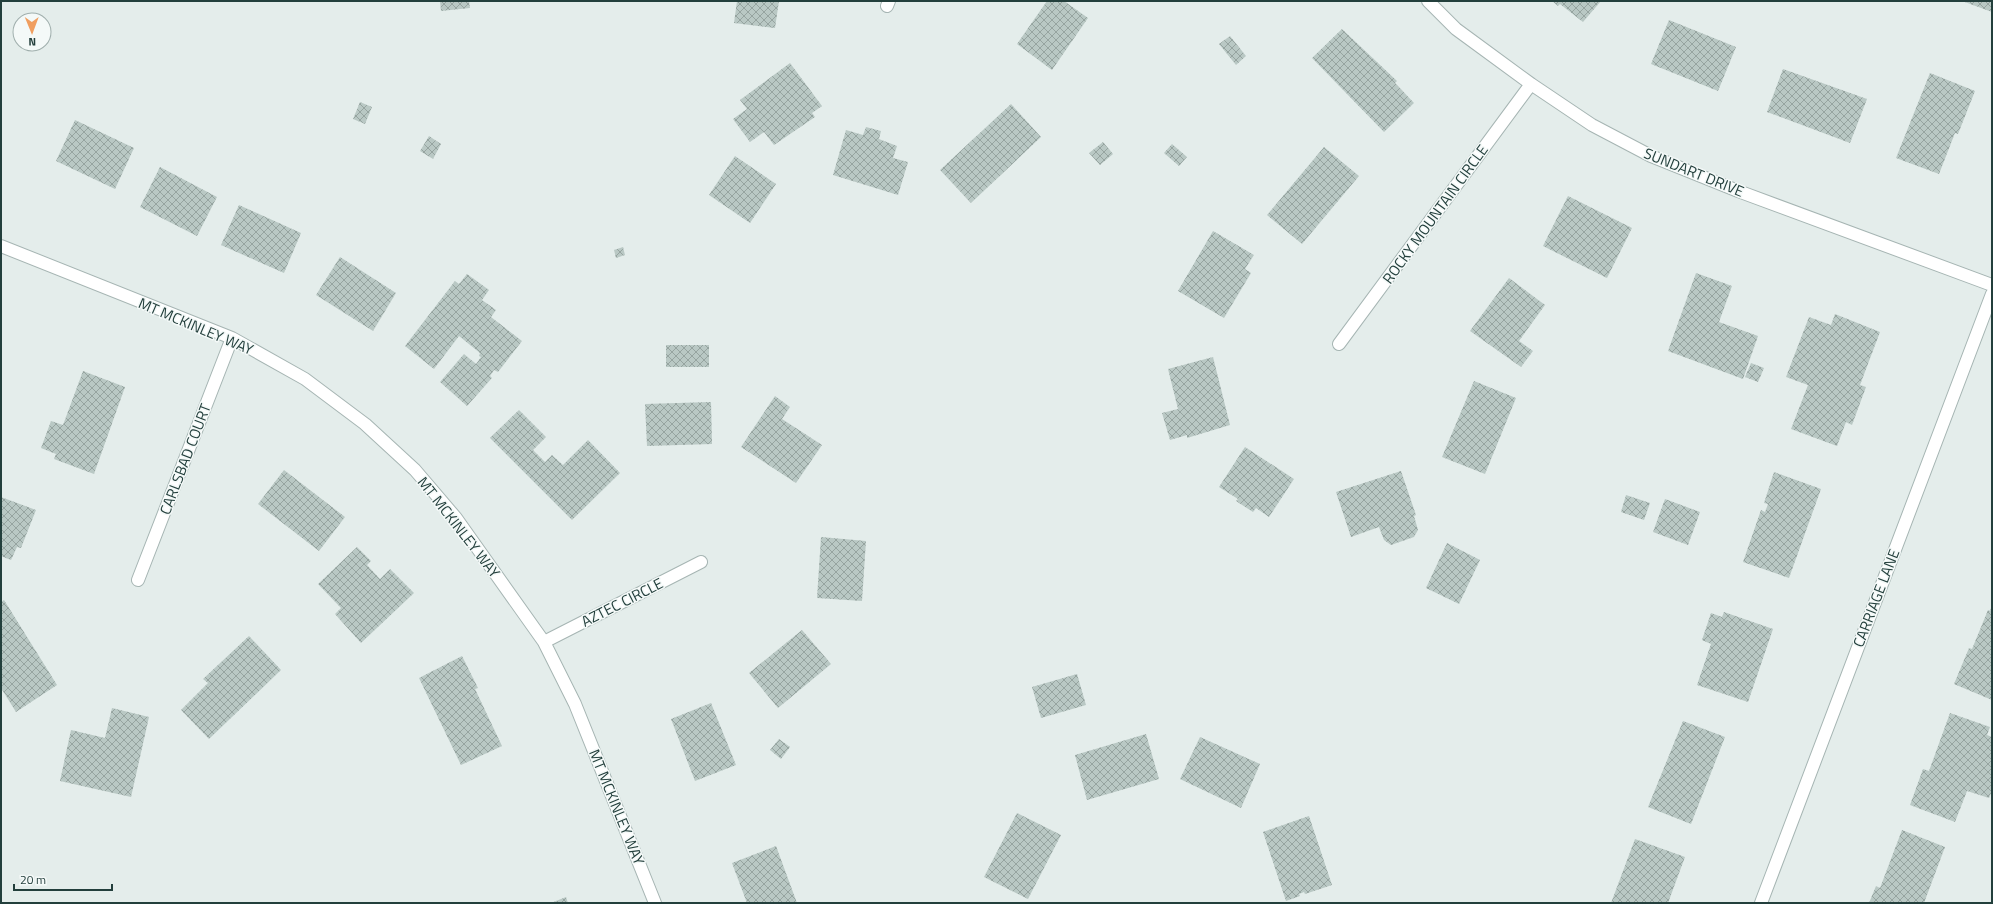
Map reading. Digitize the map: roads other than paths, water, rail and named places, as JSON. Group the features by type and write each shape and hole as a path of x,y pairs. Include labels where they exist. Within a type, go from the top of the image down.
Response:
{"street":[{"name":"SUNDART DRIVE","path":"1428,1 1456,29 1530,84 1592,125 1651,156 1992,285"},
{"name":"ROCKY MOUNTAIN CIRCLE","path":"1340,344 1530,84"},
{"name":"MT MCKINLEY WAY","path":"1,246 232,338 306,379 365,424 415,470 456,518 544,642 576,704 655,903"},
{"name":"CARRIAGE LANE","path":"1761,903 1992,294"},
{"name":"CARLSBAD COURT","path":"138,580 232,338"},
{"name":"AZTEC CIRCLE","path":"544,642 701,562"}]}
